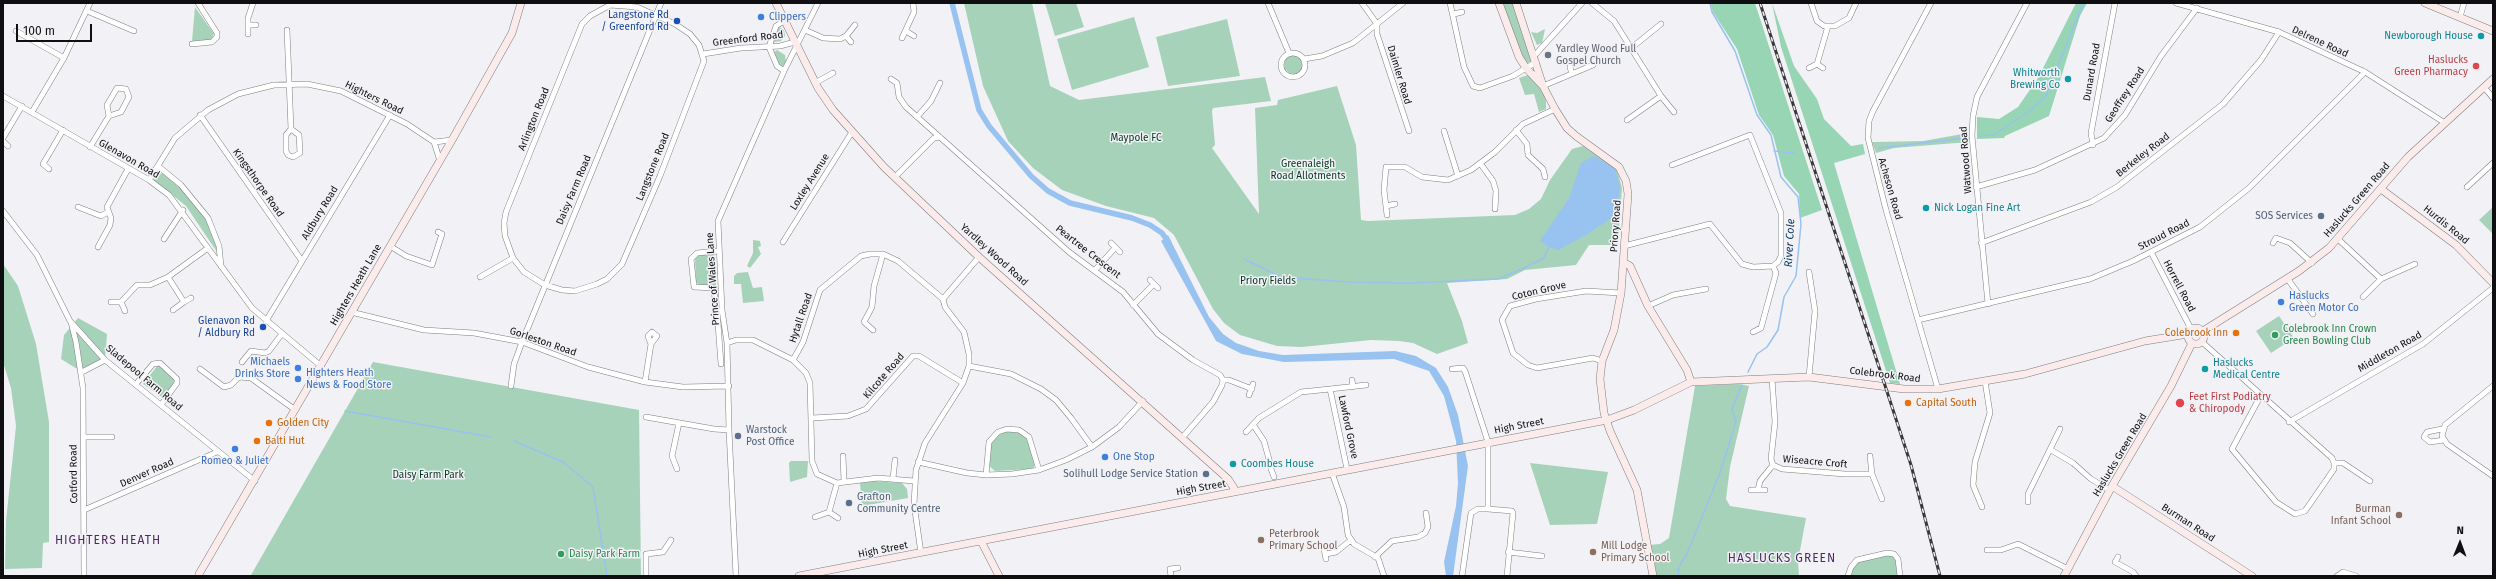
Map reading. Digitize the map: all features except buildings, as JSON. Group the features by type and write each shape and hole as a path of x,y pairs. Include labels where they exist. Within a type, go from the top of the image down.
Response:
{"street":[{"path":"32,112 64,58 90,3"},
{"path":"196,46 214,41 217,33 198,3"},
{"path":"248,34 249,11 253,3"},
{"name":"Highters Heath Lane","path":"197,575 255,480 294,409 321,366 452,140 512,33 521,3"},
{"name":"Daisy Farm Road","path":"511,386 514,364 522,342 661,3"},
{"name":"Yardley Wood Road","path":"776,3 815,83 852,132 895,177 980,257 1143,401 1228,479 1234,488 1233,492"},
{"name":"Prince of Wales Lane","path":"736,576 729,430 727,343 722,310 718,251 718,221 722,209 796,45 818,3"},
{"path":"902,38 914,12 913,3"},
{"path":"1268,3 1290,53"},
{"path":"1362,3 1376,24"},
{"path":"1304,59 1322,56 1353,43 1403,3"},
{"path":"1450,3 1454,14 1464,67 1473,86 1480,88 1520,73 1526,68 1578,4"},
{"name":"Priory Road","path":"1499,3 1526,68 1543,86"},
{"name":"Priory Road","path":"1516,3 1543,86 1555,109 1567,128 1583,142 1617,166 1624,176 1628,194 1623,262 1630,266 1648,306 1687,370 1692,382"},
{"path":"1592,3 1614,21 1630,49 1661,96 1674,112"},
{"path":"1811,3 1817,21 1828,26 1843,23 1849,18 1856,3"},
{"name":"Acheson Road","path":"1931,3 1873,111 1868,131 1869,147 1938,389"},
{"name":"Watwood Road","path":"1988,304 1972,136 1974,103 2027,3"},
{"name":"Dunard Road","path":"2093,145 2091,133 2115,3"},
{"name":"Delrene Road","path":"2176,3 2279,32 2365,72 2444,123"},
{"path":"2425,3 2493,31"},
{"path":"2460,17 2464,3"},
{"name":"Arlington Road","path":"545,285 524,272 513,258 505,236 506,212 582,24 594,12 610,5 637,7 656,14"},
{"name":"Geoffrey Road","path":"1976,188 2035,170 2093,145 2104,138 2120,122 2161,56 2197,8"},
{"path":"87,11 134,31"},
{"path":"1454,14 1462,12"},
{"path":"656,14 690,34 703,54"},
{"path":"784,21 776,26 769,47 777,66 784,72"},
{"name":"Daimler Road","path":"1376,24 1377,34 1409,131"},
{"path":"1630,49 1661,24"},
{"path":"248,25 256,25"},
{"path":"804,30 833,40 846,36 855,25"},
{"path":"1809,68 1817,64 1828,26"},
{"path":"288,30 291,129 286,135 286,151 288,155 293,157 300,153 300,147 299,135 291,129"},
{"path":"16,31 64,58"},
{"path":"906,31 914,36"},
{"name":"Berkeley Road","path":"1981,243 2091,202 2117,187 2223,104 2261,60 2279,32"},
{"path":"846,36 851,42"},
{"name":"Greenford Road","path":"703,54 741,48 796,45"},
{"path":"1290,53 1296,53 1304,59 1306,66 1303,73 1291,77 1286,74 1281,65 1282,60 1290,53"},
{"name":"Langstone Road","path":"545,285 562,290 587,288 607,279 622,264 660,176 702,72 703,54"},
{"path":"1817,64 1823,68"},
{"path":"1543,86 1593,65"},
{"path":"1570,67 1572,74"},
{"name":"Stroud Road","path":"1918,320 2090,279 2150,252 2200,227 2249,188 2365,72"},
{"path":"815,83 833,73"},
{"name":"Peartree Crescent","path":"891,79 897,83 899,97 906,107 1069,252 1123,292 1158,334 1193,360 1220,375 1223,380 1229,380 1253,387 1249,395"},
{"name":"Haslucks Green Road","path":"2203,331 2312,262 2338,239 2408,157 2493,79"},
{"path":"917,117 931,101 940,82"},
{"name":"Highters Road","path":"149,180 175,138 200,115 218,103 238,94 257,88 290,84 324,87 341,91 390,115 434,142"},
{"path":"2484,87 2493,98"},
{"path":"90,146 109,116 121,112 129,97 126,89 117,88 107,105 109,116"},
{"name":"Glenavon Road","path":"3,96 149,180 169,195 182,210 239,293 281,335 321,366"},
{"path":"1627,120 1661,96"},
{"path":"3,138 22,106"},
{"path":"1386,167 1405,167 1422,177 1437,180 1458,176 1495,152 1523,124 1555,109"},
{"name":"Kingsthorpe Road","path":"200,115 302,261"},
{"name":"Aldbury Road","path":"266,321 390,115"},
{"path":"49,169 43,164 63,130"},
{"path":"1516,130 1527,144 1528,155 1543,169 1545,177"},
{"path":"1444,131 1458,176"},
{"name":"Loxley Avenue","path":"783,242 852,132"},
{"path":"1624,246 1710,224 1742,264 1753,267 1773,266 1781,256 1781,213 1750,135 1672,165"},
{"path":"895,177 934,138 940,138"},
{"path":"440,161 434,142 452,140"},
{"path":"3,141 8,146"},
{"path":"1384,160 1386,167 1384,190 1387,215"},
{"path":"1480,163 1493,181 1496,191 1495,209"},
{"path":"2467,187 2493,163"},
{"name":"Glenavon Road","path":"158,166 181,185 208,218 219,246 221,266"},
{"path":"98,247 110,225 111,218 107,207 128,169"},
{"name":"Hurdis Road","path":"2381,189 2456,245 2493,282"},
{"path":"1386,206 1395,204"},
{"path":"78,207 101,216 108,212"},
{"path":"164,239 182,210"},
{"name":"Sladepool Farm Road","path":"3,211 13,221 37,255 70,321 105,360 161,404 217,452 255,480"},
{"path":"390,246 406,256 432,265 442,234 438,232"},
{"path":"2272,243 2276,238 2290,243 2312,262"},
{"path":"2338,239 2381,279"},
{"path":"1111,243 1120,252"},
{"path":"121,302 133,287 141,284 150,285 168,277 208,248"},
{"path":"1095,270 1115,248"},
{"path":"718,251 697,253 691,259 694,287 714,288 721,364"},
{"name":"Horrell Road","path":"2150,252 2189,331"},
{"path":"873,330 864,322 872,307 874,286 883,254 898,261 943,300 945,307 964,332 969,354 969,366 963,383 925,443 918,462 914,482 914,504 921,553"},
{"name":"Hytall Road","path":"727,343 736,340 753,340 793,360 803,342 816,300 826,283 861,256 883,254"},
{"path":"943,300 980,257"},
{"path":"480,276 513,258"},
{"path":"1623,262 1621,293 1614,330 1602,361 1600,379 1607,420 1637,490 1653,576"},
{"path":"2363,296 2381,279 2415,264"},
{"path":"1753,332 1761,328 1776,273 1773,266"},
{"path":"1809,272 1814,319 1810,348 1809,377"},
{"path":"168,277 184,302"},
{"path":"2287,278 2313,314"},
{"path":"1133,305 1154,284"},
{"name":"Middleton Road","path":"2289,422 2423,344 2493,288"},
{"path":"1648,306 1673,295 1706,289"},
{"name":"Coton Grove","path":"1602,361 1593,358 1537,368 1528,365 1513,353 1502,320 1510,306 1536,299 1586,291 1621,293"},
{"path":"173,310 191,298"},
{"path":"111,302 121,302"},
{"path":"121,302 125,311"},
{"path":"716,310 722,310"},
{"name":"Gorleston Road","path":"351,312 424,330 474,333 522,342 588,367 645,382 684,387 729,386"},
{"name":"Cotford Road","path":"70,321 82,372 84,576"},
{"path":"2202,342 2204,337 2203,331 2196,327 2189,331 2192,343 2202,342 2261,396 2289,422 2332,458 2334,469 2305,511 2294,514 2276,502 2232,449 2261,396"},
{"name":"Colebrook Road","path":"1607,420 1634,410 1692,382 1809,377 1904,389 1938,389 2033,372 2165,336 2189,331"},
{"path":"242,362 252,351 264,353 269,351 281,335"},
{"name":"Haslucks Green Road","path":"2064,576 2111,488 2172,386 2192,343"},
{"path":"645,382 651,344"},
{"name":"Kilcote Road","path":"812,418 848,416 866,409 913,356 919,356 963,383"},
{"path":"82,372 105,360"},
{"path":"793,360 806,373 810,383 813,468 820,476 837,483 865,478 893,478 914,482"},
{"path":"136,384 153,364 160,364 177,379 177,383 161,404"},
{"path":"969,366 1011,374 1041,390 1056,400 1092,447"},
{"path":"1452,369 1463,368 1465,371 1488,442 1488,509"},
{"path":"200,369 224,387 231,385 239,377 251,378 294,409"},
{"name":"Wiseacre Croft","path":"1772,378 1775,422 1771,459 1773,465 1782,469 1846,474 1872,474"},
{"path":"1182,438 1213,402 1223,380"},
{"name":"Lawford Grove","path":"1352,380 1353,387"},
{"path":"1982,507 1973,485 1975,462 1990,413 1985,381"},
{"name":"Lawford Grove","path":"1246,432 1254,426 1259,418 1301,392 1366,385"},
{"path":"2444,440 2430,442 2424,437 2427,432 2442,429 2493,386"},
{"name":"Lawford Grove","path":"1330,389 1347,469"},
{"path":"918,462 967,473 986,475 1012,474 1040,470 1066,460 1092,447 1118,427 1143,401"},
{"path":"646,417 729,430"},
{"name":"High Street","path":"799,576 1470,445 1607,420"},
{"path":"677,469 672,456 679,423"},
{"path":"1254,426 1264,441 1270,463"},
{"path":"986,475 989,442 998,432 1007,429 1019,430 1029,437 1040,470"},
{"path":"2028,502 2028,494 2051,450 2060,429"},
{"path":"2442,429 2444,440 2493,476"},
{"path":"83,437 112,437"},
{"path":"2051,450 2073,463 2091,479 2111,488"},
{"name":"Denver Road","path":"84,510 217,452"},
{"path":"843,456 844,481"},
{"path":"1870,456 1872,474 1882,499"},
{"path":"893,478 895,460"},
{"path":"2334,463 2343,464 2370,481"},
{"path":"1758,490 1760,481 1773,465"},
{"path":"1272,469 1274,477"},
{"path":"1332,473 1344,507 1348,535 1351,540 1378,558 1384,576"},
{"path":"829,512 837,483"},
{"name":"Burman Road","path":"2111,488 2252,576"},
{"path":"1751,490 1765,490"},
{"path":"1462,576 1471,513 1478,509 1512,511 1507,576"},
{"path":"815,517 829,512"},
{"path":"829,512 838,518"},
{"path":"1375,557 1392,541 1418,537 1425,533 1428,527 1426,512"},
{"path":"646,576 646,554 662,552 671,540"},
{"path":"1325,554 1336,552 1351,540"},
{"path":"981,541 999,576"},
{"path":"1987,550 2001,550 2018,544 2068,569"},
{"path":"1508,552 1542,556"},
{"path":"1848,576 1850,567 1857,560 1887,553 1894,554 1898,559 1900,576"},
{"path":"2118,557 2115,562 2133,572 2136,576"},
{"path":"1171,576 1170,570 1178,568"},
{"path":"2338,576 2343,572 2356,576"}],"green space":[{"name":"Priory Fields","path":"964,3 1032,3 1050,86 1079,100 1265,77 1271,101 1213,108 1212,111 1215,145 1212,148 1259,214 1255,108 1277,105 1278,100 1337,86 1356,145 1361,220 1368,221 1515,215 1529,209 1541,199 1550,180 1572,149 1583,146 1617,169 1622,188 1618,245 1589,245 1576,265 1525,270 1507,279 1447,283 1462,321 1468,343 1437,354 1413,343 1399,341 1371,340 1302,347 1277,346 1240,335 1224,323 1213,309 1174,235 1154,218 1106,206 1062,190 1033,168 1008,141 983,86"},
{"path":"1045,3 1076,3 1084,27 1055,36"},
{"path":"1501,3 1513,3 1530,53 1531,62 1527,63 1521,56"},
{"path":"1710,3 1755,3 1822,210 1800,218 1799,194 1784,176 1773,135 1759,115 1737,49 1713,12"},
{"path":"1772,3 1794,66 1817,99 1824,119 1851,146 1863,144 1865,154 1834,163 1900,384 1890,383 1781,47"},
{"path":"2076,3 2087,3 2080,16 2049,116 2005,136 2004,138 1977,139 1977,117 1999,119 2018,107 2038,78"},
{"path":"195,7 214,34 211,40 192,41"},
{"path":"1134,17 1149,67 1072,90 1057,39"},
{"path":"1227,19 1240,76 1168,86 1156,37"},
{"path":"779,27 784,30 785,36 781,41 774,42 775,35"},
{"path":"1545,29 1542,43 1537,45 1531,32 1537,33"},
{"path":"777,50 785,55 786,62 783,66 779,64 774,52"},
{"path":"1294,54 1301,57 1304,64 1301,71 1294,74 1287,71 1284,64 1287,57"},
{"path":"1528,75 1541,87 1546,101 1546,109 1539,112 1534,94 1525,95 1519,78"},
{"path":"1968,133 1969,142 1894,148 1876,153 1872,142 1923,141"},
{"path":"158,173 165,174 181,187 201,212 214,234 217,252 186,206 154,180"},
{"path":"2493,207 2493,234 2479,220"},
{"path":"753,240 760,241 761,246 758,247 761,254 750,268 747,266 753,253"},
{"path":"714,253 716,285 701,286 696,282 695,259 699,255"},
{"path":"3,264 18,286 36,344 49,422 49,542 43,543 42,568 5,569 6,521 16,426 11,388 3,362"},
{"path":"748,272 753,288 762,287 764,301 743,303 741,284 734,284 734,276 737,273"},
{"name":"Colebrook Inn Crown Green Bowling Club","path":"2279,316 2294,338 2271,353 2256,331"},
{"path":"78,318 107,334 105,360 82,372 61,359 64,335"},
{"name":"Daisy Farm Park","path":"373,362 639,410 641,576 251,575"},
{"path":"158,365 175,377 175,383 163,398 143,384"},
{"path":"1739,384 1749,386 1730,467 1726,499 1730,506 1806,518 1798,561 1799,576 1657,576 1649,545 1660,544 1669,538 1695,386"},
{"path":"1008,431 1019,433 1027,439 1036,461 1033,469 995,471 988,465 991,442 996,436"},
{"path":"791,461 808,461 807,477 790,482 789,463"},
{"path":"1530,463 1608,472 1597,524 1550,525"},
{"path":"873,481 902,483 907,489 908,498 862,506 860,483"},
{"path":"1887,553 1898,559 1900,576 1848,576 1857,560"}],"water":[{"path":"1594,156 1615,168 1620,188 1616,215 1586,235 1558,250 1549,247 1540,241 1569,198 1581,163"},
{"path":"1168,235 1209,317 1223,334 1236,343 1259,351 1283,355 1395,351 1416,356 1436,368 1448,387 1458,415 1468,466 1453,576 1446,576 1444,562 1456,506 1458,483 1456,441 1444,396 1429,371 1394,359 1284,362 1242,354 1216,341 1161,241"}],"waterway":[{"path":"952,3 979,110 989,126 1031,176 1048,191 1070,203 1132,218 1150,225 1162,233 1169,243"},
{"name":"River Cole","path":"1710,3 1712,12 1735,51 1757,115 1771,135 1781,177 1798,197 1801,224 1796,276 1784,297 1778,330 1767,347 1757,354 1748,372"},
{"path":"1980,136 1994,135 2028,112 2046,96 2083,3"},
{"path":"1879,148 1964,138"},
{"path":"1774,151 1794,153"},
{"path":"1244,259 1281,277 1349,282 1410,283 1498,279 1544,258 1549,246"},
{"name":"River Cole","path":"1678,576 1679,566 1686,556 1720,473 1736,422 1732,409 1742,385"},
{"path":"345,411 491,437"},
{"path":"514,441 563,462 593,487 607,576"}],"railway":[{"path":"1760,3 1911,465 1940,576"}],"place":[{"name":"Clippers","path":"761,17"},
{"name":"Langstone Rd / Greenford Rd","path":"677,21"},
{"name":"Newborough House","path":"2481,36"},
{"name":"Yardley Wood Full Gospel Church","path":"1548,55"},
{"name":"Haslucks Green Pharmacy","path":"2476,66"},
{"name":"Whitworth Brewing Co","path":"2068,79"},
{"name":"Nick Logan Fine Art","path":"1926,208"},
{"name":"SOS Services","path":"2321,216"},
{"name":"Haslucks Green Motor Co","path":"2281,302"},
{"name":"Glenavon Rd / Aldbury Rd","path":"263,327"},
{"name":"Colebrook Inn","path":"2236,333"},
{"name":"Colebrook Inn Crown Green Bowling Club","path":"2275,335"},
{"name":"Michaels Drinks Store","path":"298,368"},
{"name":"Haslucks Medical Centre","path":"2205,369"},
{"name":"Highters Heath News & Food Store","path":"298,379"},
{"name":"Capital South","path":"1908,403"},
{"name":"Feet First Podiatry & Chiropody","path":"2180,403"},
{"name":"Golden City","path":"269,423"},
{"name":"Warstock Post Office","path":"738,436"},
{"name":"Balti Hut","path":"257,441"},
{"name":"Romeo & Juliet","path":"235,449"},
{"name":"One Stop","path":"1105,457"},
{"name":"Coombes House","path":"1233,464"},
{"name":"Solihull Lodge Service Station","path":"1206,474"},
{"name":"Grafton Community Centre","path":"849,503"},
{"name":"Burman Infant School","path":"2399,515"},
{"name":"Peterbrook Primary School","path":"1261,540"},
{"name":"Mill Lodge Primary School","path":"1593,552"},
{"name":"Daisy Park Farm","path":"561,554"}],"district":[{"name":"HIGHTERS HEATH","path":"108,541"},
{"name":"HASLUCKS GREEN","path":"1782,559"}],"park label":[{"name":"Maypole FC","path":"1136,138"},
{"name":"Greenaleigh Road Allotments","path":"1308,170"}]}
